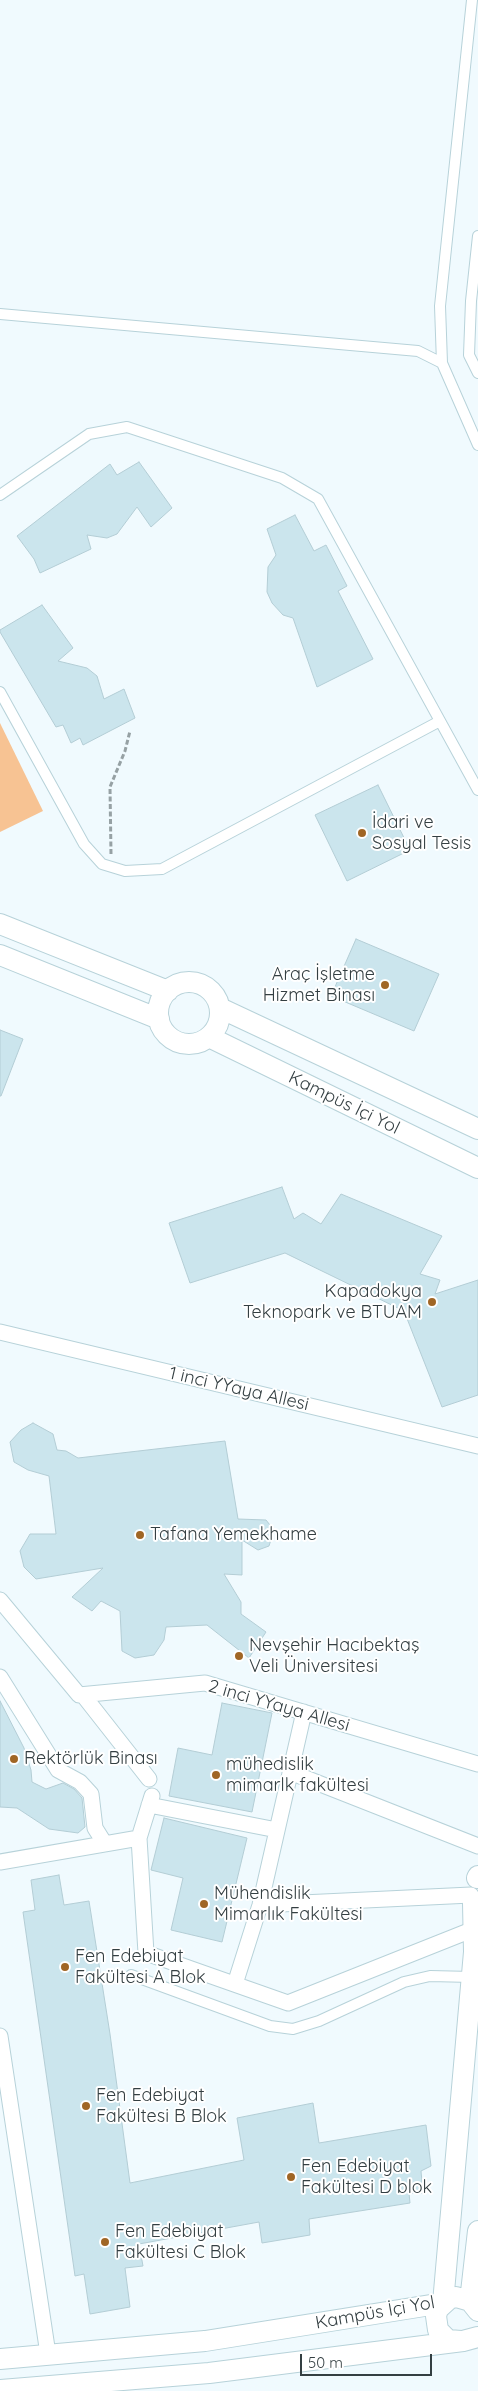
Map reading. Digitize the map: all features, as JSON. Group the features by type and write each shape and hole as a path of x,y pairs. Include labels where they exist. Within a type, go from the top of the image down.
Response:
{"street":[{"path":"0,924 168,991"},
{"path":"0,955 159,1019"},
{"path":"188,983 199,984 212,994 220,1008 220,1019 216,1029 209,1037 200,1042 189,1044 179,1042 162,1029 159,1019 160,1004 168,991 178,985 188,983"},
{"name":"Kampüs İçi Yol","path":"220,1008 478,1129"},
{"name":"Kampüs İçi Yol","path":"209,1037 478,1168"},
{"name":"1 inci YYaya Allesi","path":"0,1332 478,1446"},
{"path":"0,1600 79,1695 82,1694 149,1779"},
{"path":"0,1677 58,1770 80,1782 91,1794 95,1828 105,1844"},
{"name":"2 inci YYaya Allesi","path":"82,1694 205,1683 478,1764"},
{"path":"235,1984 260,1905 304,1712"},
{"path":"290,1772 478,1846"},
{"path":"277,1830 151,1800 140,1838 146,1953 288,2002 476,1895"},
{"path":"0,1862 140,1838"},
{"path":"260,1905 476,1895"},
{"name":"Kampüs İçi Yol","path":"0,2359 205,2341 443,2303 444,2274 472,1977 476,1895"},
{"path":"0,2036 48,2354"},
{"path":"478,2231 475,2304 456,2297 443,2303 436,2316 438,2330 448,2340 470,2339 478,2328"},
{"name":"Kampüs İçi Yol","path":"0,2390 209,2373 470,2339"}],"lane":[{"path":"472,0 440,306 442,363 478,445"},
{"path":"478,236 471,301 469,355 478,373"},
{"path":"0,314 418,351 442,363"},
{"path":"0,495 89,434 127,427 282,478 318,499 478,790"},
{"path":"0,692 84,844 102,864 125,871 162,869 440,721"},
{"path":"131,1976 270,2026 293,2029 319,2021 404,1982 430,1976 472,1977"}],"path":[{"path":"111,867 110,787 125,751 130,731"}],"shaded area":[{"path":"0,723 43,811 0,832"}],"building":[{"path":"139,462 172,508 151,527 137,507 117,534 107,538 87,535 91,549 40,573 34,559 17,536 110,464 117,475"},
{"path":"295,515 314,551 326,545 347,586 338,591 373,659 317,687 293,618 283,615 272,603 267,592 268,567 276,555 267,529"},
{"path":"42,605 73,648 58,661 87,668 97,676 104,699 124,689 135,718 83,745 80,738 71,743 63,725 56,727 0,632 0,630"},
{"name":"İdari ve Sosyal Tesis","path":"378,785 410,850 347,881 315,815"},
{"name":"Araç İşletme Hizmet Binası","path":"356,939 439,974 414,1031 331,996"},
{"path":"0,1030 23,1039 1,1096 0,1096"},
{"name":"Kapadokya Teknopark ve BTUAM","path":"282,1187 294,1219 303,1213 321,1224 341,1194 442,1236 420,1274 440,1280 435,1294 478,1280 478,1395 442,1407 404,1311 285,1253 190,1283 169,1223"},
{"path":"33,1423 53,1434 57,1450 66,1451 78,1458 225,1441 238,1519 266,1520 274,1530 269,1546 258,1550 242,1540 242,1575 224,1574 241,1602 241,1614 266,1632 249,1658 207,1625 166,1627 164,1640 154,1655 135,1658 122,1651 120,1611 101,1601 92,1611 72,1597 103,1568 36,1579 24,1567 20,1551 30,1534 56,1534 49,1476 28,1470 14,1462 10,1442 21,1430"},
{"name":"Rektörlük Binası","path":"0,1701 24,1748 31,1770 32,1782 46,1789 63,1783 74,1789 82,1798 85,1827 78,1833 49,1829 17,1808 0,1807"},
{"name":"mühedislik mimarlk fakültesi","path":"222,1703 272,1713 252,1812 169,1796 178,1748 212,1755"},
{"name":"Mühendislik Mimarlık Fakültesi","path":"164,1818 247,1838 222,1942 171,1930 183,1878 151,1870"},
{"path":"59,1875 64,1905 89,1901 110,2034 130,2183 244,2160 237,2118 313,2103 319,2143 426,2125 431,2166 421,2171 423,2193 409,2193 410,2203 309,2219 310,2235 262,2243 259,2222 139,2244 143,2266 125,2268 130,2307 90,2314 84,2274 75,2276 23,1912 35,1910 31,1880"}],"place":[{"name":"İdari ve Sosyal Tesis","path":"362,833"},
{"name":"Araç İşletme Hizmet Binası","path":"385,985"},
{"name":"Kapadokya Teknopark ve BTUAM","path":"432,1302"},
{"name":"Tafana Yemekhame","path":"140,1535"},
{"name":"Nevşehir Hacıbektaş Veli Üniversitesi","path":"239,1656"},
{"name":"Rektörlük Binası","path":"14,1759"},
{"name":"mühedislik mimarlk fakültesi","path":"216,1775"},
{"name":"Mühendislik Mimarlık Fakültesi","path":"204,1904"},
{"name":"Fen Edebiyat Fakültesi A Blok","path":"65,1967"},
{"name":"Fen Edebiyat Fakültesi B Blok","path":"86,2106"},
{"name":"Fen Edebiyat Fakültesi D blok","path":"291,2177"},
{"name":"Fen Edebiyat Fakültesi C Blok","path":"105,2242"}]}
